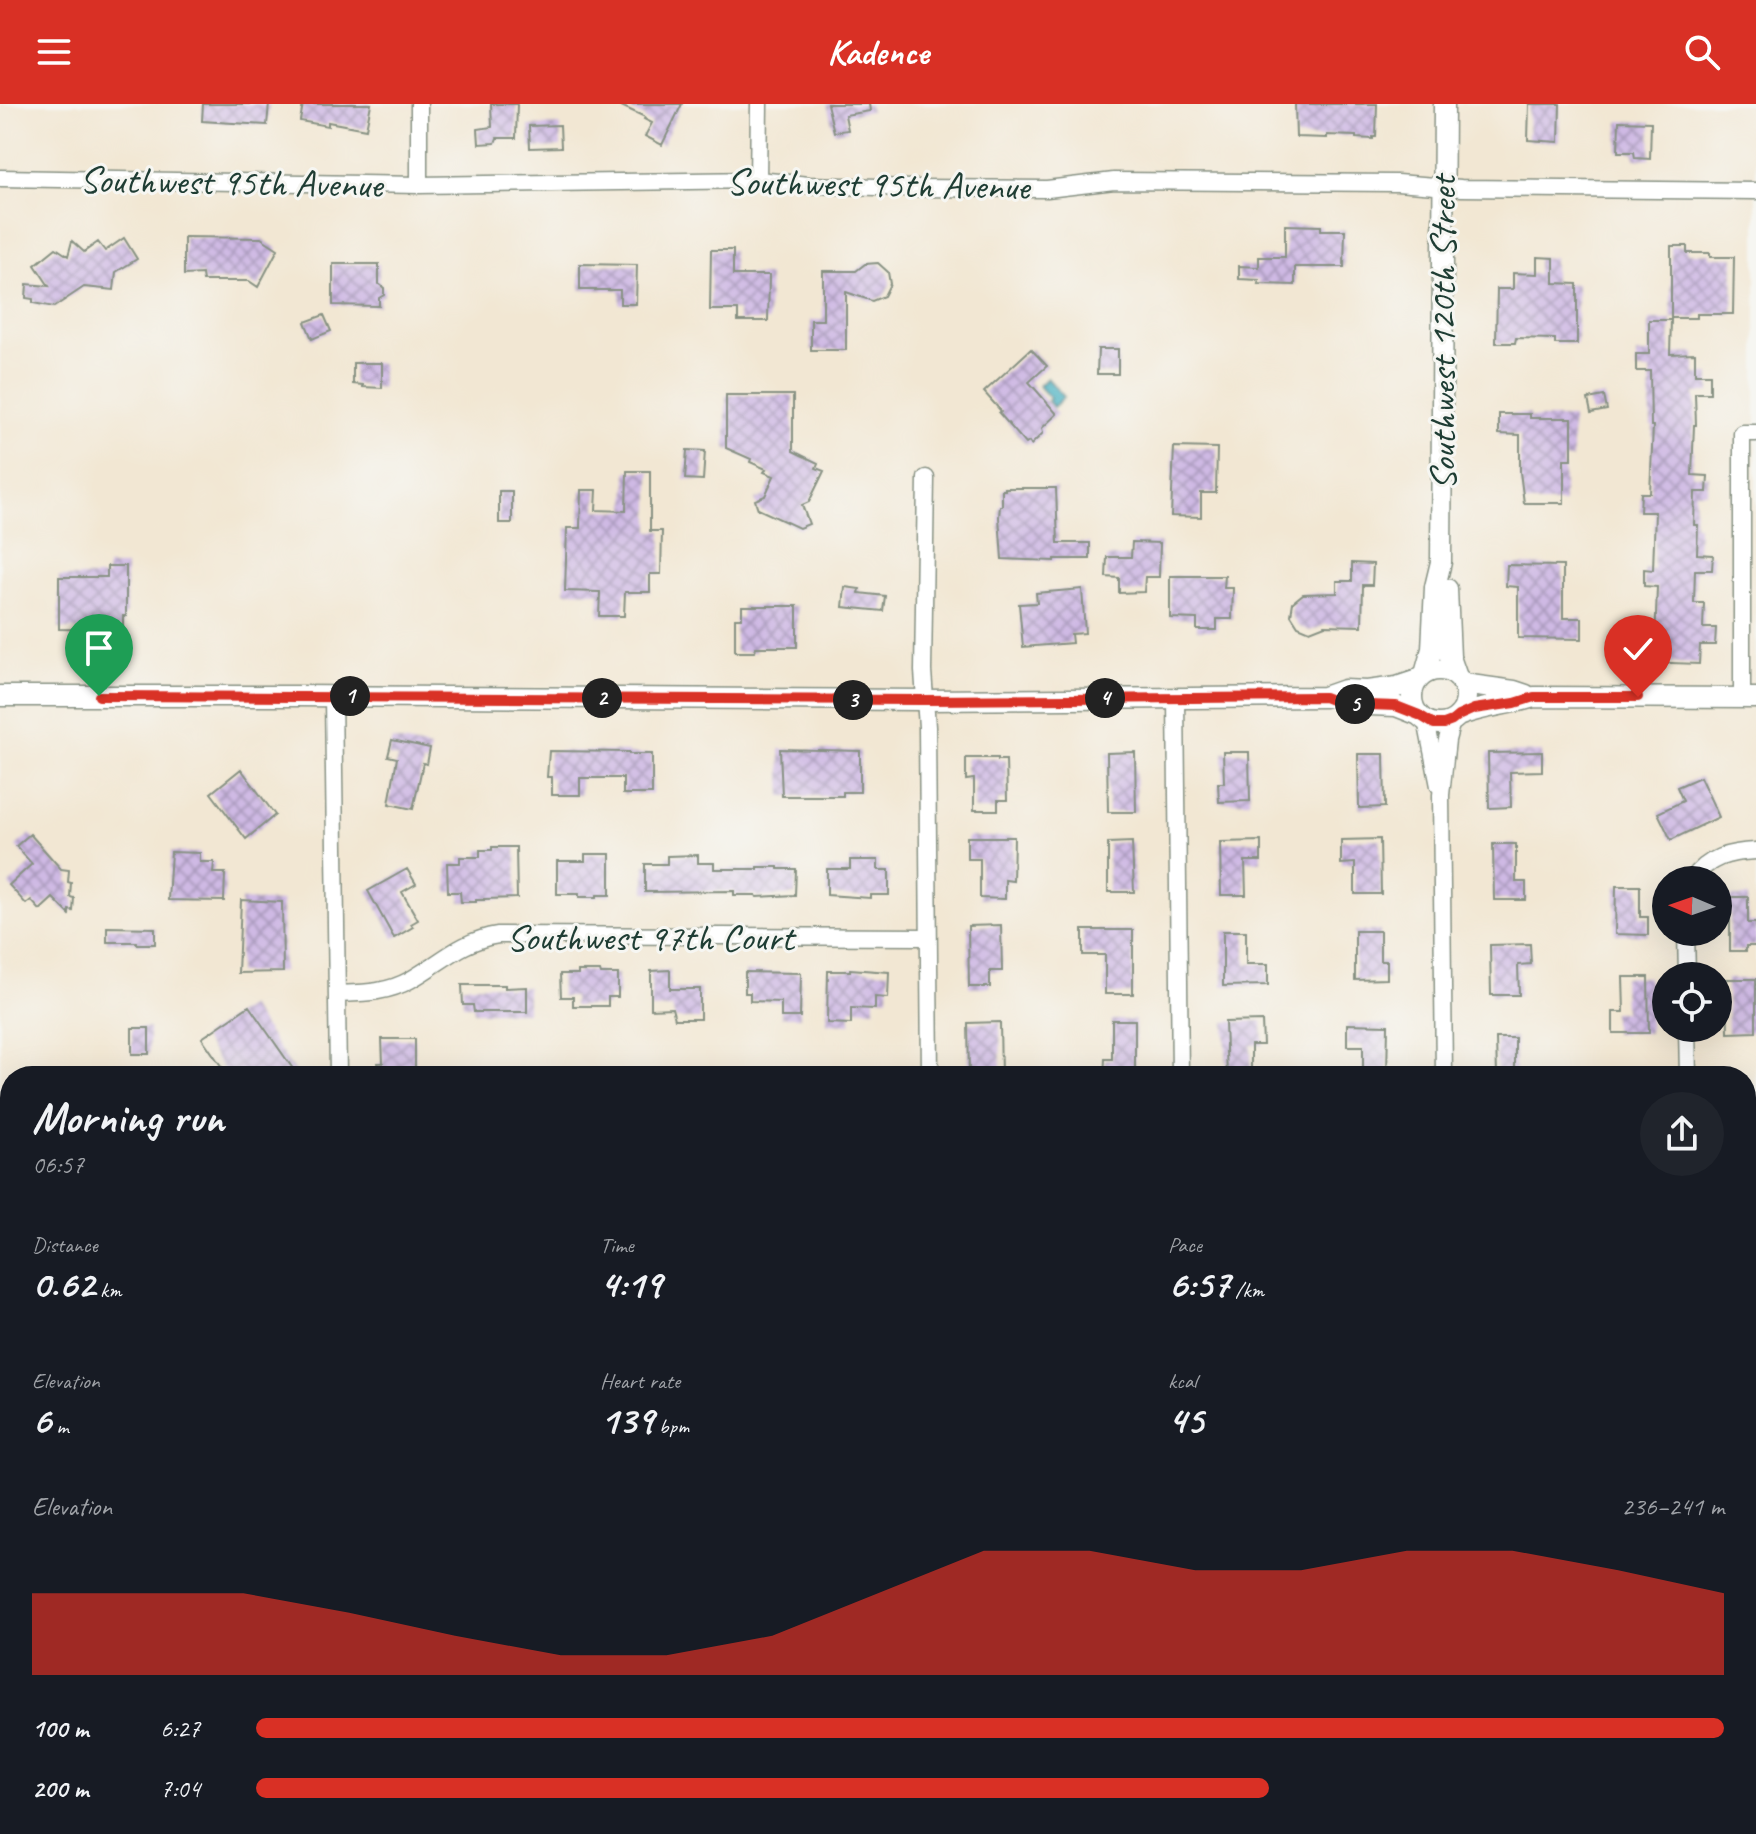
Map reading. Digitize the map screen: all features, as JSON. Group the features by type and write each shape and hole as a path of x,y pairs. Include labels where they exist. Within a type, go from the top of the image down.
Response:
{"street":[{"path":"419,104 419,185"},
{"path":"758,180 759,104"},
{"name":"Southwest 120th Street","path":"1422,677 1432,649 1435,587 1441,562 1444,104"},
{"name":"Southwest 95th Avenue","path":"0,178 419,185 758,180 809,185 1047,189 1114,181 1397,183 1461,188 1756,191"},
{"path":"0,696 925,700 1324,697 1344,690 1397,687 1442,670 1460,681 1485,689 1514,691 1534,697 1749,698 1749,433"},
{"path":"926,478 923,671 927,727 930,1066"},
{"name":"Southwest 120th Street","path":"1441,562 1447,585 1450,657 1460,681"},
{"path":"1422,677 1412,697 1414,707 1422,718 1441,795"},
{"path":"1444,1066 1441,795 1447,740 1455,718 1466,701 1460,681"},
{"path":"333,696 338,1066"},
{"path":"1324,697 1342,704 1396,706 1434,724 1444,724 1484,707 1534,697"},
{"path":"1176,698 1180,1066"},
{"path":"1704,866 1731,853 1756,851"},
{"name":"Southwest 97th Court","path":"338,994 390,989 411,980 462,946 498,935 928,937"},
{"path":"1687,1042 1688,1066"}],"water":[{"path":"1047,378 1064,397 1053,407 1048,401 1050,398 1039,386"}],"building":[{"path":"203,104 269,104 267,125 202,121"},
{"path":"303,104 371,104 366,129 300,121"},
{"path":"491,104 517,104 516,138 497,138 495,143 479,144 478,129 492,127"},
{"path":"617,104 682,104 662,145 645,136 652,123"},
{"path":"827,104 869,104 870,111 845,115 848,130 834,132"},
{"path":"1295,104 1377,104 1376,137 1296,137"},
{"path":"1529,104 1560,104 1559,142 1528,140"},
{"path":"1619,121 1651,122 1650,159 1635,158 1634,152 1618,152"},
{"path":"560,125 561,147 530,148 529,126"},
{"path":"1285,225 1345,230 1344,267 1295,267 1295,285 1258,284 1259,280 1239,279 1239,266 1259,267 1259,257 1285,257"},
{"path":"184,237 261,238 278,249 258,287 249,281 203,281 202,274 184,275"},
{"path":"124,238 137,259 116,272 114,290 84,287 54,307 33,303 33,299 26,298 27,284 49,286 35,265 56,248 68,256 72,241 84,252 98,242 105,251"},
{"path":"1671,246 1687,246 1687,253 1734,257 1733,314 1671,318"},
{"path":"711,250 733,250 733,275 769,275 768,321 738,321 738,310 710,310"},
{"path":"1537,257 1554,258 1554,283 1577,284 1577,344 1555,344 1555,339 1516,338 1515,343 1496,343 1497,289 1513,289 1513,273 1537,274"},
{"path":"878,263 888,272 890,284 884,296 872,301 846,292 846,350 811,350 811,320 823,320 823,271 856,271 865,264"},
{"path":"333,264 379,264 379,284 384,288 384,295 379,298 379,306 333,305"},
{"path":"580,264 637,265 636,304 620,304 620,290 580,290"},
{"path":"324,315 331,331 312,339 305,322"},
{"path":"1649,320 1671,320 1670,354 1695,353 1695,374 1710,374 1710,393 1695,393 1692,475 1708,476 1707,492 1695,492 1694,525 1698,525 1697,554 1713,555 1712,570 1695,570 1694,603 1704,603 1703,628 1716,628 1715,645 1700,645 1699,664 1643,662 1644,644 1655,644 1657,587 1644,586 1644,569 1653,570 1655,512 1640,512 1641,493 1650,493 1653,426 1650,371 1636,371 1636,354 1649,354"},
{"path":"1031,349 1047,366 1029,382 1057,414 1042,428 1043,433 1031,445 1029,442 1026,444 984,392"},
{"path":"1098,349 1118,349 1118,374 1097,374"},
{"path":"353,363 382,363 382,388 353,384"},
{"path":"726,395 793,395 793,451 818,463 816,468 824,471 809,502 802,505 809,524 799,528 758,509 755,500 765,496 774,476 750,462 751,459 726,448"},
{"path":"1604,396 1607,410 1591,413 1588,399"},
{"path":"1499,414 1572,418 1572,459 1564,459 1564,503 1524,503 1520,435 1499,434"},
{"path":"1174,447 1217,448 1216,493 1201,493 1201,517 1171,516"},
{"path":"687,450 705,451 703,480 685,479"},
{"path":"627,471 650,471 650,531 662,531 661,574 650,574 650,592 625,592 624,616 599,616 600,592 565,591 567,528 580,528 581,490 597,490 596,510 626,511"},
{"path":"1056,488 1058,543 1090,543 1090,559 1002,559 999,517 1002,490"},
{"path":"499,491 512,491 512,523 499,523"},
{"path":"1132,542 1160,543 1159,577 1145,577 1144,592 1119,593 1119,578 1106,577 1107,557 1131,557"},
{"path":"1352,563 1373,564 1372,585 1363,585 1362,626 1325,625 1310,631 1298,626 1291,615 1293,602 1303,594 1337,593 1337,581 1352,581"},
{"path":"1507,565 1563,566 1563,618 1582,618 1582,639 1518,638 1518,587 1506,586"},
{"path":"107,566 126,566 126,616 123,616 123,628 59,629 59,577 107,577"},
{"path":"1170,576 1225,576 1224,588 1233,588 1232,619 1217,619 1217,630 1197,630 1197,619 1170,618"},
{"path":"845,587 860,589 859,593 885,596 883,611 843,607"},
{"path":"1082,589 1085,633 1071,634 1072,643 1023,647 1019,604 1037,603 1036,593"},
{"path":"742,606 797,606 797,647 756,647 755,652 735,652 735,618 742,618"},
{"path":"392,740 430,748 427,764 423,763 413,809 389,804 397,758 388,756"},
{"path":"780,749 860,751 860,792 843,792 843,796 782,796"},
{"path":"549,751 652,754 652,794 623,794 623,778 580,778 580,795 552,795 552,777 547,777"},
{"path":"1135,752 1136,812 1108,812 1107,753"},
{"path":"1223,752 1249,752 1250,801 1219,802 1218,783 1224,783"},
{"path":"1542,752 1542,771 1510,772 1511,807 1489,808 1488,753"},
{"path":"1358,754 1384,754 1385,807 1359,808"},
{"path":"966,758 1006,760 1007,800 998,800 998,810 974,810 974,779 966,780"},
{"path":"241,769 275,815 246,839 211,793"},
{"path":"1700,777 1719,817 1671,840 1658,813 1683,801 1677,787"},
{"path":"30,834 61,869 69,870 70,897 74,898 73,911 69,910 69,914 53,898 40,910 31,900 26,904 9,885 32,864 16,846"},
{"path":"967,837 1014,837 1013,881 1005,880 1005,899 980,898 980,859 967,859"},
{"path":"1380,839 1381,894 1355,894 1355,863 1341,864 1341,840"},
{"path":"1261,841 1261,861 1245,861 1246,895 1221,895 1220,842"},
{"path":"1132,842 1134,892 1108,892 1108,843"},
{"path":"1493,844 1516,844 1516,882 1526,882 1526,900 1494,900"},
{"path":"492,847 516,847 517,898 461,902 460,892 448,892 447,863 460,863 460,857 480,857 480,850 492,850"},
{"path":"171,852 200,853 200,862 214,862 213,873 225,873 224,901 168,900"},
{"path":"585,854 610,854 610,895 579,897 579,894 557,894 557,861 585,861"},
{"path":"698,855 698,863 714,863 714,869 796,869 795,895 757,897 734,895 734,891 645,892 645,864 667,864 667,856"},
{"path":"850,860 878,860 878,870 889,870 889,895 870,895 870,898 827,895 827,869 850,869"},
{"path":"407,869 416,884 402,892 418,920 411,924 413,927 394,938 368,891"},
{"path":"1616,886 1640,886 1640,917 1648,917 1648,935 1615,934"},
{"path":"1732,897 1748,897 1748,923 1756,923 1756,946 1746,946 1746,951 1730,951"},
{"path":"241,900 282,902 283,972 238,973"},
{"path":"1001,925 1002,971 990,971 990,987 969,987 968,926"},
{"path":"107,927 155,928 155,944 107,942"},
{"path":"1083,930 1133,930 1133,994 1105,994 1105,955 1083,955"},
{"path":"1223,931 1246,931 1246,964 1268,964 1268,985 1223,986"},
{"path":"1355,931 1380,931 1380,961 1387,961 1387,979 1355,980"},
{"path":"1530,944 1531,964 1518,965 1519,995 1491,995 1490,945"},
{"path":"670,970 670,989 700,989 700,1019 675,1019 672,1008 651,1009 651,971"},
{"path":"578,971 618,974 618,997 608,997 608,1006 573,1006 573,997 561,997 560,974 578,974"},
{"path":"828,971 889,972 888,998 875,997 875,1009 851,1008 851,1024 827,1023"},
{"path":"745,972 801,973 800,1017 781,1017 781,1002 750,1001 750,993 745,993"},
{"path":"1623,977 1648,977 1649,1033 1613,1033 1613,1012 1624,1012"},
{"path":"1732,979 1756,979 1756,1032 1732,1033"},
{"path":"462,985 527,987 527,1012 474,1012 473,1005 463,1005"},
{"path":"249,1006 291,1066 221,1066 202,1038"},
{"path":"1112,1020 1135,1020 1135,1066 1105,1066 1105,1059 1112,1059"},
{"path":"1262,1021 1263,1045 1251,1045 1251,1066 1227,1066 1225,1022"},
{"path":"1000,1022 1001,1066 969,1066 968,1023"},
{"path":"1347,1024 1388,1025 1387,1066 1363,1066 1363,1046 1347,1046"},
{"path":"132,1028 149,1028 149,1054 132,1054"},
{"path":"1496,1038 1515,1038 1515,1066 1497,1066"},
{"path":"382,1039 415,1039 415,1066 378,1066 378,1063 383,1063"}],"route":[{"path":"99,696 925,700 1324,697 1342,704 1396,706 1434,724 1444,724 1474,709 1534,697 1638,697"}]}
